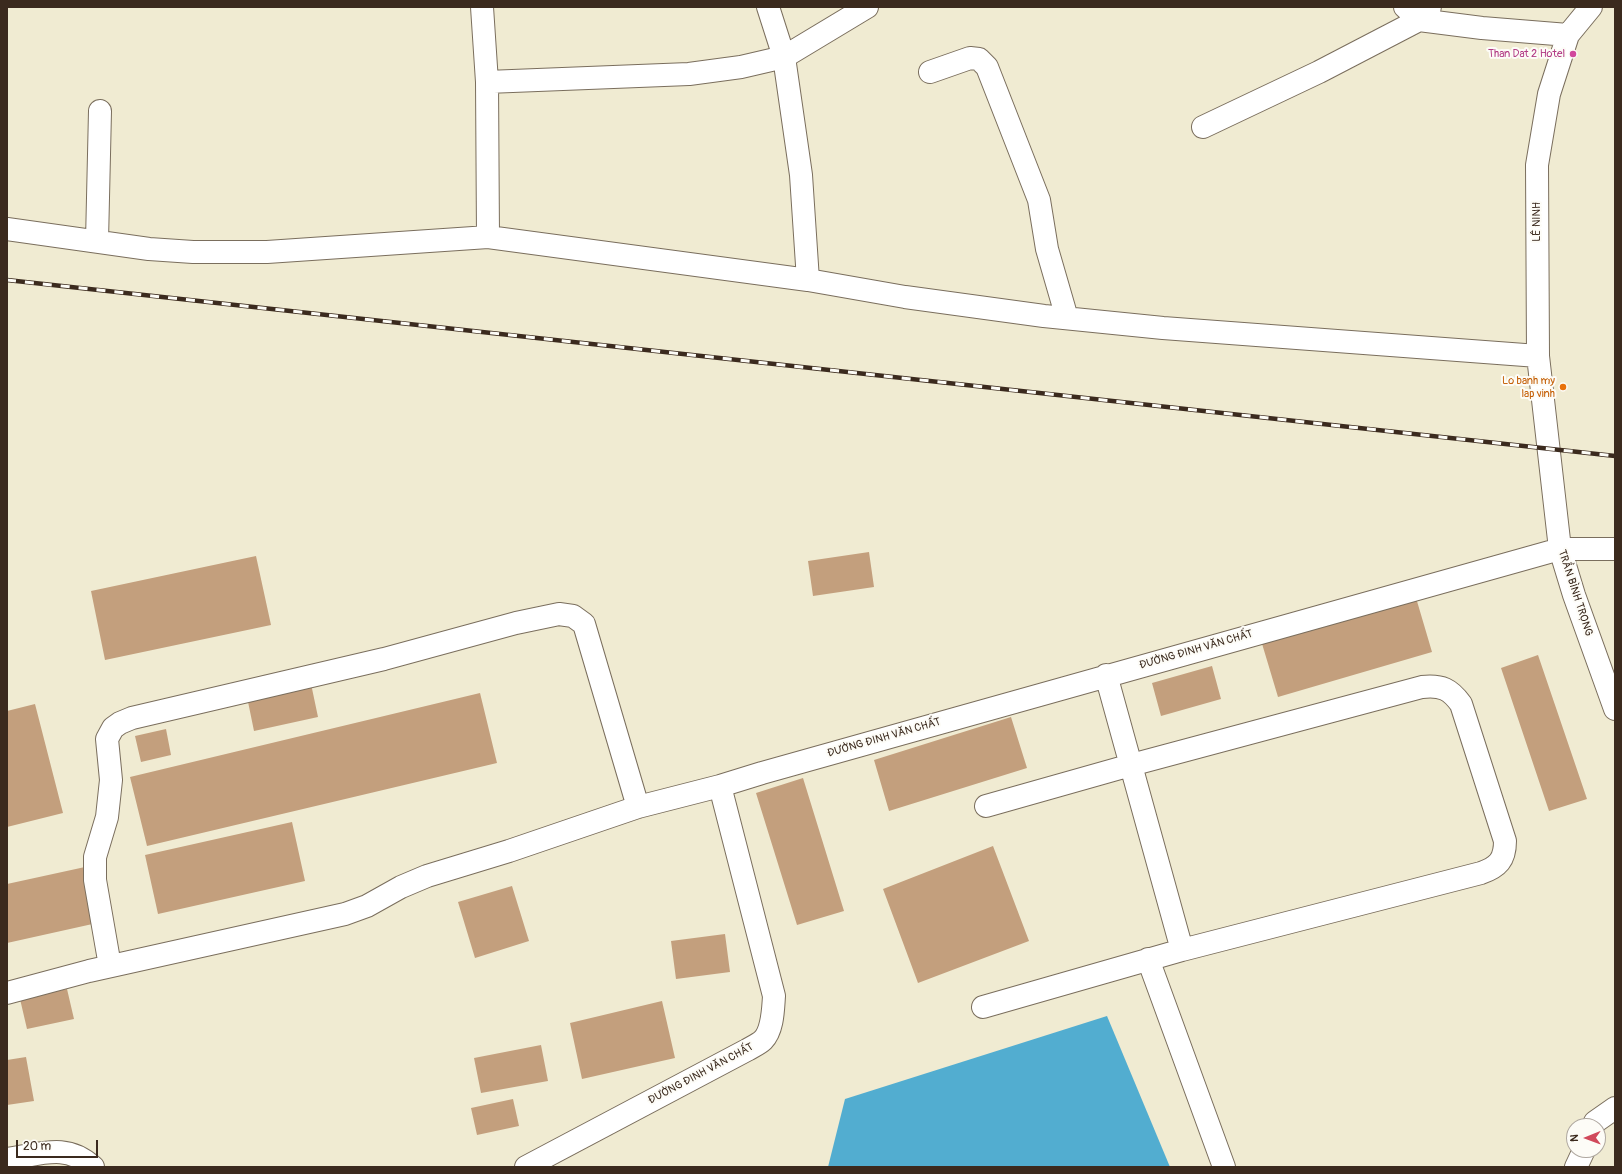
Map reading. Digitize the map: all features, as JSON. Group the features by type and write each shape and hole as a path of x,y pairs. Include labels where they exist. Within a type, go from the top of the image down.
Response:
{"street":[{"path":"482,7 487,82 488,237"},
{"path":"768,7 784,57 801,175 808,280"},
{"path":"487,82 689,74 741,68 784,57 867,7"},
{"name":"LÊ NINH","path":"1548,449 1538,356 1537,165 1549,94 1568,35 1591,7"},
{"path":"1203,127 1319,72 1418,11 1482,28 1568,35"},
{"path":"930,72 970,58 979,59 987,67 1039,200 1047,249 1067,318"},
{"path":"97,241 100,111"},
{"path":"7,229 149,249 193,252 267,252 488,237 808,280 905,297 1067,318 1163,328 1538,356"},
{"name":"TRẦN BÌNH TRỌNG","path":"1548,449 1560,548 1574,595 1615,708"},
{"name":"ĐƯỜNG ĐINH VĂN CHẤT","path":"526,1167 764,1040 769,1030 773,1013 774,996 720,786 1106,675 1560,548 1615,549"},
{"path":"110,966 95,880 95,857 107,817 111,780 107,739 113,728 132,718 384,659 516,623 559,614 573,616 584,624 638,807"},
{"path":"1106,675 1182,950"},
{"path":"983,1007 1182,950 1481,873 1492,869 1501,861 1505,850 1505,841 1461,704 1454,695 1442,687 1432,686 1422,687 1131,765 986,806"},
{"path":"7,993 110,966 345,914 367,906 427,876 510,851 638,807 720,786"},
{"path":"1148,960 1224,1167"},
{"path":"1601,1118 1615,1108"},
{"path":"7,1159 65,1152 76,1154 93,1167"}],"water":[{"path":"1107,1016 1170,1167 828,1167 845,1099"}],"building":[{"path":"869,552 874,587 813,596 808,561"},
{"path":"256,556 271,625 105,660 91,591"},
{"path":"1414,591 1432,652 1278,697 1260,637"},
{"path":"1538,655 1587,799 1549,811 1501,668"},
{"path":"1212,666 1221,699 1161,716 1152,683"},
{"path":"310,679 318,717 254,731 246,692"},
{"path":"480,693 497,763 147,846 130,777"},
{"path":"35,704 63,813 7,827 7,711"},
{"path":"1011,717 1027,768 889,811 874,760"},
{"path":"166,729 171,755 141,762 135,736"},
{"path":"803,778 844,911 797,925 756,793"},
{"path":"292,822 305,881 158,914 145,855"},
{"path":"993,846 1029,941 918,983 883,889"},
{"path":"85,867 97,923 7,943 7,884"},
{"path":"512,886 529,941 475,958 458,902"},
{"path":"725,934 730,972 676,979 671,941"},
{"path":"67,989 74,1019 27,1029 20,999"},
{"path":"662,1001 675,1058 582,1079 570,1023"},
{"path":"541,1045 548,1081 481,1093 474,1058"},
{"path":"26,1057 34,1101 7,1105 7,1060"},
{"path":"513,1099 519,1126 477,1135 471,1108"}],"railway":[{"path":"7,280 1615,456"}],"place":[{"name":"Than Dat 2 Hotel","path":"1573,54"},
{"name":"Lo banh my lap vinh","path":"1563,387"}]}
